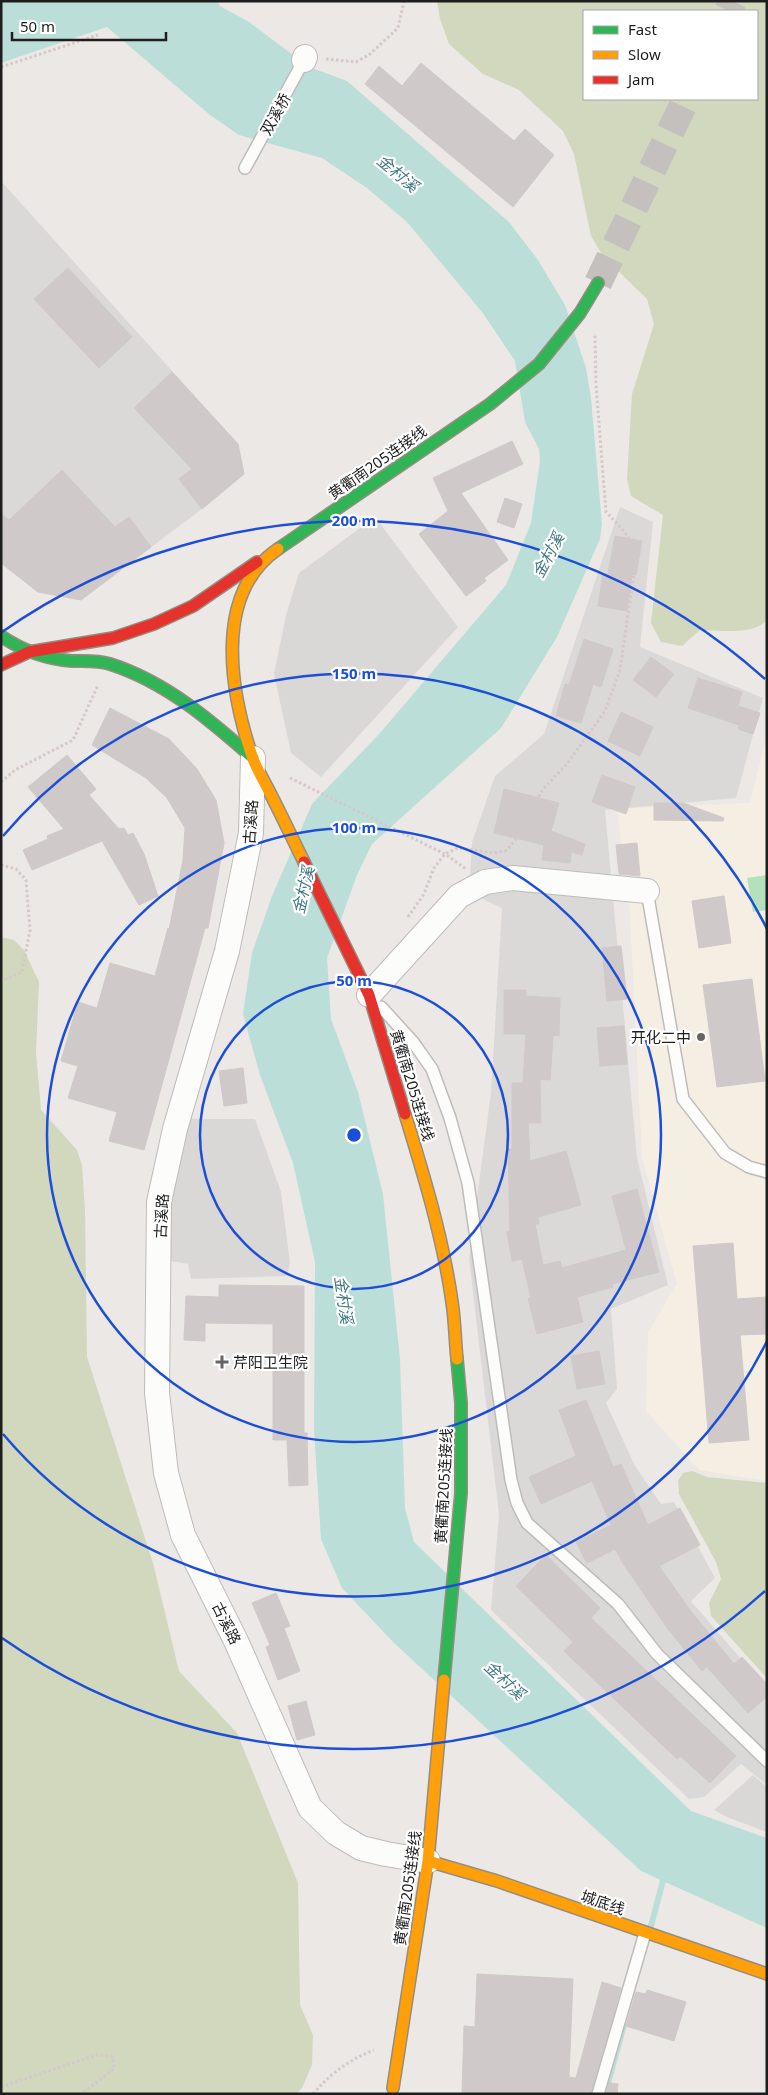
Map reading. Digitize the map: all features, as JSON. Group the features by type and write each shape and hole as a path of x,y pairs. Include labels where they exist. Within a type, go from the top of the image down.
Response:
{"main road":[{"name":"黄衢南205连接线","path":"393,2088 428,1861 461,1493 461,1403 452,1303 441,1242 424,1174 369,995 253,758 236,699 231,650 237,611 247,584 263,558 490,404 540,364 580,313 598,283"},
{"path":"1,665 29,652 113,638 154,624 192,606 263,558"},
{"path":"1,636 29,652 56,660 108,663 140,675 197,710 253,758"},
{"name":"城底线","path":"428,1861 497,1881 767,1974"}],"street":[{"name":"古溪路","path":"253,758 251,833 227,950 175,1130 159,1202 157,1393 166,1473 184,1535 236,1641 310,1808 336,1833 361,1848 428,1861"},
{"path":"369,995 459,896 485,882 513,878 646,892"}],"lane":[{"name":"双溪桥","path":"245,168 305,59"},
{"path":"646,892 683,1099 725,1153 749,1167 767,1172"},
{"path":"369,995 413,1042 432,1069 450,1118 468,1183 510,1480 520,1510 527,1523 618,1604 657,1654 767,1761"},
{"path":"598,2094 646,1933"}],"path":[{"path":"305,59 356,62 370,54 398,28 404,1"},
{"path":"1,67 98,35"},
{"path":"407,918 424,894 434,868 444,854 458,848 493,853 505,851 515,841 543,788 567,764 605,711 620,670 635,566 634,550 627,534 606,512 596,385 596,329"},
{"path":"1,782 15,770 73,740 108,663"},
{"path":"285,775 444,854 485,882"},
{"path":"1,865 16,869 26,880 30,930 22,972 1,980"},
{"path":"313,2094 339,2068 356,2057 400,2039"},
{"path":"1,2087 96,2055 113,2057 114,2069 81,2094"}],"shaded area":[{"path":"1,181 238,444 244,474 202,509 81,600 38,592 1,563"},
{"path":"620,507 653,522 640,647 763,698 736,798 605,810 637,1158 668,1285 611,1309 617,1389 606,1403 635,1466 661,1504 674,1502 715,1578 691,1601 767,1689 767,1785 741,1764 704,1797 689,1799 491,1610 499,1515 469,1258 491,1093 502,908 469,893 472,842 495,776 544,734"},
{"path":"375,517 458,627 321,777 291,753 274,674 286,615 299,573"},
{"name":"开化二中","path":"767,735 767,1481 699,1470 646,1411 648,1332 677,1284 642,1157 630,916 617,809 750,803"},
{"path":"189,1119 255,1119 281,1192 290,1263 287,1276 191,1279 188,1264 170,1261 166,1203"},
{"path":"753,1775 767,1787 767,1832 714,1810"}],"green space":[{"path":"437,1 767,1 767,620 761,625 735,631 700,630 682,646 661,642 651,623 663,515 631,496 627,479 632,394 654,324 647,299 603,256 591,236 574,154 563,131 519,90 483,74 449,44 440,19"},
{"path":"767,875 767,910 753,912 747,878"},
{"path":"1,937 14,940 24,950 39,982 36,1053 41,1110 77,1150 82,1166 85,1210 87,1357 153,1563 179,1671 237,1733 298,1883 300,2005 313,2035 312,2065 302,2088 296,2094 1,2094"},
{"path":"692,1471 707,1477 767,1483 767,1678 711,1616 709,1603 721,1579 716,1562 679,1494 678,1481 683,1473"}],"water":[{"name":"金村溪","path":"1,1 217,1 220,6 249,22 309,67 347,81 509,222 538,260 565,305 586,368 591,398 602,524 600,539 557,637 501,728 372,844 357,875 327,958 331,1019 358,1092 383,1194 400,1359 405,1508 414,1542 691,1811 767,1838 767,1928 641,1871 394,1643 342,1588 321,1539 314,1430 315,1262 293,1163 260,1075 243,1014 252,953 272,896 312,804 380,733 506,585 531,523 540,461 539,449 525,422 515,361 482,312 407,222 367,188 322,158 239,135 210,115 107,27 1,63"}],"building":[{"path":"421,63 514,141 525,129 554,155 513,207 365,84 379,66 402,86"},
{"path":"68,268 132,337 99,368 34,299"},
{"path":"172,372 238,444 244,474 202,509 179,479 192,469 134,408"},
{"path":"512,441 523,464 461,493 508,560 484,578 486,581 466,596 419,534 448,511 433,478"},
{"path":"62,470 115,527 129,517 151,547 81,600 38,592 1,563 1,514 9,520"},
{"path":"505,498 522,504 514,528 497,522"},
{"path":"615,536 642,541 636,575 632,574 627,611 598,606 603,574 608,574"},
{"path":"584,639 613,649 601,687 593,684 581,723 556,716 565,684 569,685"},
{"path":"651,657 674,674 656,697 633,680"},
{"path":"698,678 742,692 738,706 760,713 753,734 738,729 739,725 688,708"},
{"path":"110,708 169,739 197,769 216,800 224,843 208,928 205,928 144,1150 109,1141 117,1112 68,1098 78,1066 61,1061 78,1002 97,1008 110,963 155,976 168,928 169,930 183,860 185,828 167,798 146,778 92,745"},
{"path":"621,712 653,727 640,756 608,741"},
{"path":"67,755 96,789 89,795 119,829 124,828 128,835 133,833 144,854 158,896 139,905 102,841 32,870 23,850 48,839 47,836 64,829 28,787"},
{"path":"602,775 635,787 626,814 592,802"},
{"path":"504,789 559,803 551,831 585,844 582,855 571,852 570,863 542,860 544,845 494,833"},
{"path":"654,803 683,803 724,818 723,821 654,820"},
{"path":"637,843 640,876 619,874 616,845"},
{"path":"724,896 731,943 699,948 692,901"},
{"path":"621,946 627,999 607,1001 602,948"},
{"path":"752,979 765,1081 717,1087 703,985"},
{"path":"504,990 526,990 526,996 560,998 559,1036 553,1035 550,1080 540,1079 541,1123 528,1123 530,1161 566,1151 581,1205 538,1217 539,1224 535,1224 543,1265 560,1261 562,1268 626,1250 612,1196 637,1189 659,1272 612,1284 613,1287 577,1297 583,1322 537,1334 528,1298 531,1298 522,1259 512,1261 507,1232 510,1231 508,1149 512,1149 512,1083 523,1083 526,1034 504,1034"},
{"path":"624,1026 627,1064 600,1066 597,1028"},
{"path":"243,1068 247,1103 224,1106 219,1071"},
{"path":"733,1243 737,1299 767,1297 767,1334 740,1335 749,1440 709,1443 693,1246"},
{"path":"219,1285 304,1286 304,1433 307,1433 308,1485 289,1486 287,1440 273,1440 273,1324 205,1323 205,1341 184,1340 186,1296 219,1297"},
{"path":"599,1351 605,1384 577,1389 571,1356"},
{"path":"586,1400 613,1467 621,1464 648,1525 680,1508 700,1545 659,1566 690,1610 734,1664 742,1657 767,1684 767,1697 748,1713 707,1667 702,1671 668,1629 615,1549 587,1563 576,1542 611,1525 592,1481 541,1504 529,1477 576,1456 559,1410"},
{"path":"546,1555 600,1608 591,1618 736,1756 710,1783 680,1756 677,1759 564,1651 573,1642 516,1586"},
{"path":"276,1593 290,1626 284,1628 300,1671 278,1680 266,1647 270,1645 252,1603"},
{"path":"306,1701 315,1735 297,1740 288,1706"},
{"path":"477,1974 573,1979 569,2077 576,2078 602,1982 621,1988 591,2094 462,2094 464,2026 475,2027"},
{"path":"647,1990 686,2002 674,2041 626,2026 636,1992 646,1994"},
{"path":"609,2083 618,2084 617,2094 606,2094"}],"waterway":[{"path":"651,1926 665,1873"},
{"path":"605,2094 624,2025"}],"tunnel":[{"path":"728,10 733,1"},
{"path":"598,283 686,100"}],"traffic: fast":[{"path":"278,549 490,404 539,364 580,313 598,283"},
{"path":"1,636 26,650 44,656 72,661 105,663 150,681 204,716 253,758"},
{"path":"444,1680 461,1493 461,1403 457,1359"}],"traffic: slow":[{"path":"278,549 257,568 243,591 235,618 232,646 234,675 244,731 254,760 304,862"},
{"path":"405,1114 444,1254 453,1309 457,1359"},
{"path":"393,2088 428,1861 444,1680"},
{"path":"428,1861 497,1881 767,1974"}],"traffic: jam":[{"path":"1,665 29,652 113,638 154,624 193,606 257,562"},
{"path":"304,862 369,995 405,1114"}],"place":[{"name":"开化二中","path":"701,1037"},
{"name":"芹阳卫生院","path":"222,1362"}]}
